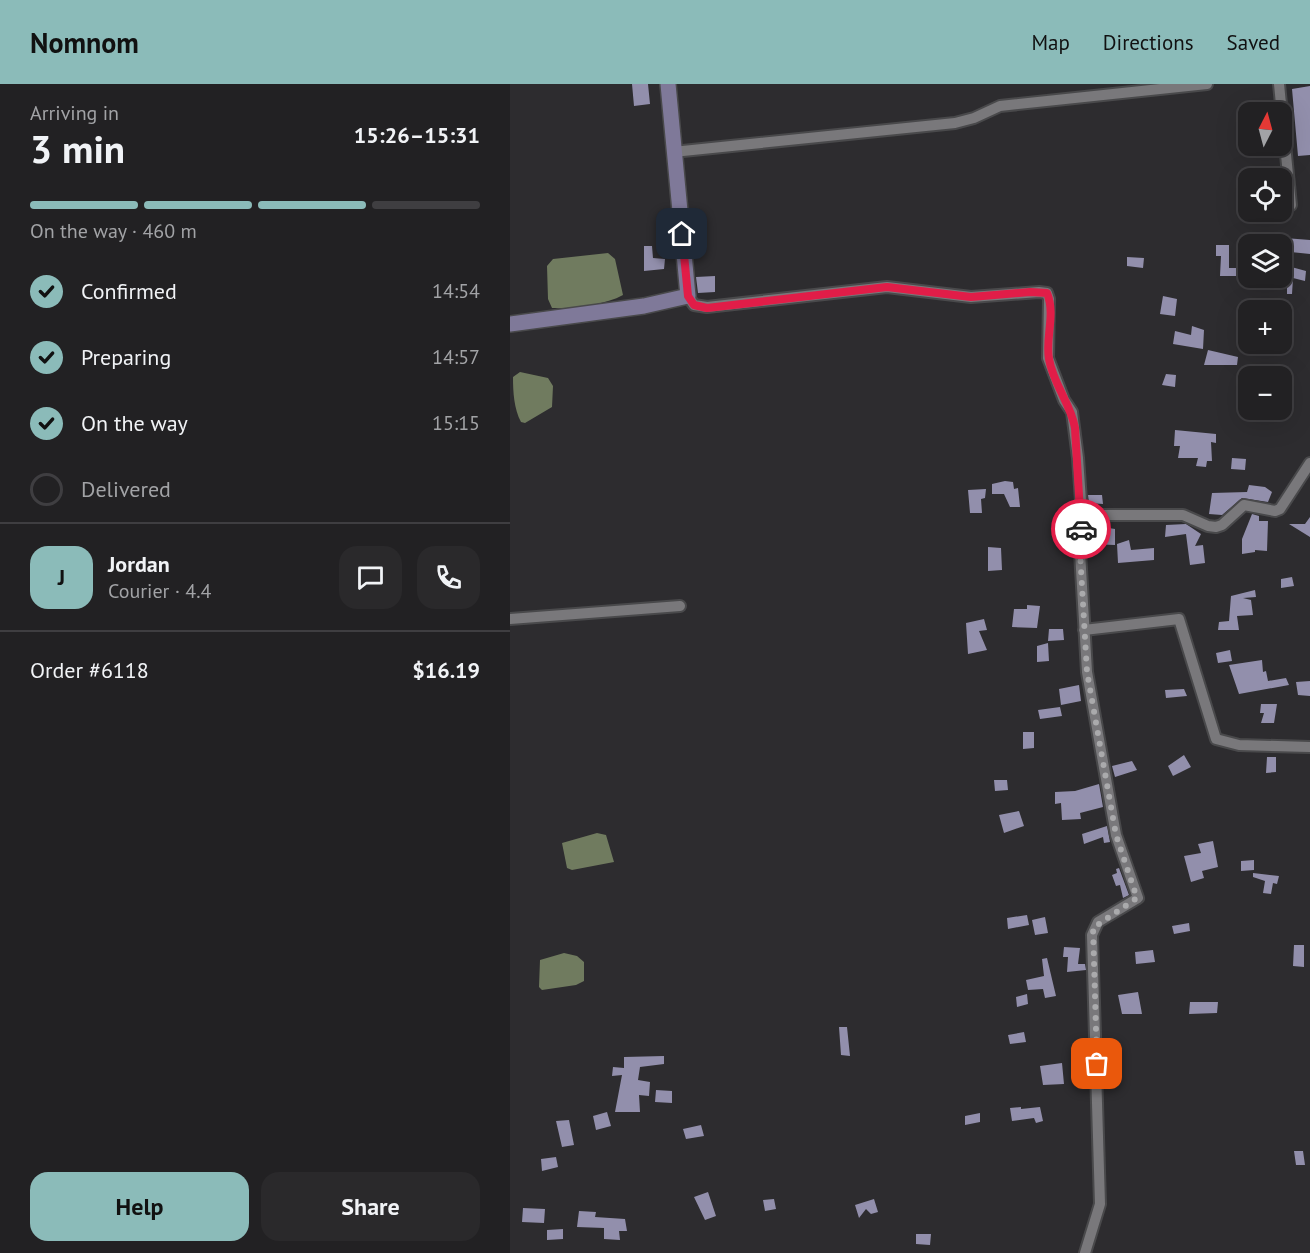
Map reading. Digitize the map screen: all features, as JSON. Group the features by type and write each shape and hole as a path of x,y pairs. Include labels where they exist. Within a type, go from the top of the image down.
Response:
{"main road":[{"path":"510,324 644,306 688,296 668,84"}],"street":[{"path":"673,152 955,123 974,118 999,106 1207,84"},
{"path":"1279,84 1287,168"},
{"path":"688,296 694,305 707,308 887,287 971,297 1030,292 1047,293 1051,309 1048,357 1055,378 1072,412 1082,515 1080,552 1087,672 1116,835 1137,898 1098,922 1092,934 1100,1204 1085,1253"},
{"path":"1082,515 1183,515 1216,527 1222,525 1244,505 1275,512 1280,509 1310,463"},
{"path":"510,619 680,606"},
{"path":"1084,630 1179,619 1216,739 1239,745 1310,747"}],"shaded area":[{"path":"608,253 615,259 623,295 589,306 552,308 548,299 547,266 553,259"},
{"path":"520,372 548,378 553,386 552,407 525,423 521,422 515,406 513,377"},
{"path":"597,833 606,835 614,862 572,870 567,868 562,843"},
{"path":"564,953 577,956 584,962 584,981 576,985 542,990 539,987 540,960"}],"building":[{"path":"632,84 648,84 650,104 634,106"},
{"path":"1310,86 1310,155 1298,156 1292,89"},
{"path":"1292,239 1310,240 1310,254 1292,252"},
{"path":"1216,245 1229,245 1229,268 1236,268 1236,276 1220,276 1221,256 1216,256"},
{"path":"644,246 652,246 653,258 665,259 664,269 644,271"},
{"path":"1127,257 1144,258 1143,268 1127,266"},
{"path":"1292,267 1306,271 1305,281 1293,278 1292,294 1287,294 1287,288 1292,288"},
{"path":"715,276 715,292 698,293 696,277"},
{"path":"1163,296 1177,299 1175,316 1160,314"},
{"path":"1192,326 1204,330 1203,349 1173,344 1175,331 1191,335"},
{"path":"1208,350 1238,357 1237,365 1204,365"},
{"path":"1166,374 1176,375 1175,387 1162,385"},
{"path":"1175,430 1216,434 1216,443 1211,442 1212,461 1207,461 1206,467 1196,466 1198,458 1178,458 1180,446 1174,446"},
{"path":"1232,458 1246,459 1245,470 1231,469"},
{"path":"1013,482 1014,489 1018,488 1020,507 1010,507 1004,494 992,494 992,484"},
{"path":"1249,485 1265,487 1272,492 1268,502 1242,498 1222,515 1209,514 1212,493 1247,492"},
{"path":"986,489 985,498 981,499 982,513 970,513 968,490"},
{"path":"1088,495 1102,495 1103,504 1089,503"},
{"path":"1252,514 1259,516 1259,521 1268,521 1267,551 1255,550 1255,552 1242,554 1242,539"},
{"path":"1310,517 1310,537 1289,524 1305,524"},
{"path":"1186,524 1201,534 1195,546 1203,545 1205,563 1190,565 1186,534 1165,537 1166,525"},
{"path":"1090,525 1115,529 1115,545 1088,544"},
{"path":"1129,540 1131,550 1154,548 1154,560 1118,563 1117,544"},
{"path":"988,547 1001,548 1002,570 988,571"},
{"path":"1292,577 1294,586 1281,588 1281,579"},
{"path":"1255,590 1256,597 1243,598 1251,600 1253,615 1237,616 1239,630 1218,630 1219,622 1229,621 1231,596"},
{"path":"1027,605 1040,606 1037,628 1012,627 1014,609 1027,609"},
{"path":"984,619 987,630 979,631 987,650 968,654 966,623"},
{"path":"1049,629 1063,629 1064,640 1048,641"},
{"path":"1048,643 1049,661 1037,662 1037,646"},
{"path":"1230,650 1232,661 1218,663 1216,653"},
{"path":"1262,660 1263,672 1266,671 1268,681 1286,678 1289,685 1239,694 1229,665"},
{"path":"1310,681 1310,696 1298,695 1296,682"},
{"path":"1079,685 1081,701 1061,705 1059,689"},
{"path":"1184,689 1187,696 1166,698 1165,690"},
{"path":"1261,704 1277,704 1274,723 1261,723 1264,713 1260,713"},
{"path":"1060,707 1062,716 1040,719 1038,710"},
{"path":"1023,732 1034,732 1034,748 1023,749"},
{"path":"1184,755 1191,767 1173,776 1168,766"},
{"path":"1267,757 1276,757 1276,772 1266,773"},
{"path":"1132,761 1137,770 1115,777 1112,766"},
{"path":"994,780 1007,780 1008,790 995,791"},
{"path":"1099,784 1103,807 1080,813 1081,819 1062,820 1061,803 1055,804 1055,792 1075,791"},
{"path":"1019,811 1024,826 1004,833 999,815"},
{"path":"1107,826 1110,842 1104,843 1103,837 1084,844 1082,834"},
{"path":"1213,841 1218,867 1202,871 1204,878 1191,882 1184,856 1201,853 1198,844"},
{"path":"1254,860 1254,870 1241,871 1241,861"},
{"path":"1119,868 1129,895 1123,898 1120,885 1116,886 1112,875 1117,873 1116,869"},
{"path":"1253,873 1279,876 1277,884 1273,883 1271,894 1263,893 1265,881 1253,877"},
{"path":"1027,915 1029,925 1008,929 1007,918"},
{"path":"1045,917 1048,933 1035,935 1032,920"},
{"path":"1189,923 1190,931 1174,934 1172,926"},
{"path":"1294,945 1304,945 1304,967 1293,966"},
{"path":"1064,947 1080,948 1078,964 1085,964 1086,970 1067,972 1068,957 1063,957"},
{"path":"1153,950 1155,962 1136,964 1135,952"},
{"path":"1047,958 1056,996 1045,998 1043,989 1028,990 1026,980 1044,976 1042,959"},
{"path":"1138,992 1142,1014 1122,1014 1118,995"},
{"path":"1027,994 1028,1004 1017,1007 1016,997"},
{"path":"1190,1002 1218,1002 1217,1013 1189,1014"},
{"path":"839,1027 847,1027 850,1056 841,1055"},
{"path":"1024,1032 1026,1042 1010,1044 1008,1035"},
{"path":"664,1056 664,1064 640,1067 638,1080 650,1082 649,1096 639,1095 640,1112 615,1112 622,1075 612,1076 613,1067 624,1068 624,1057"},
{"path":"1062,1063 1064,1084 1043,1085 1040,1066"},
{"path":"656,1090 672,1091 672,1103 655,1102"},
{"path":"1021,1107 1021,1109 1040,1107 1043,1121 1036,1123 1034,1118 1012,1121 1010,1108"},
{"path":"607,1112 611,1126 596,1130 593,1116"},
{"path":"980,1113 980,1122 965,1125 965,1116"},
{"path":"569,1120 574,1145 562,1147 556,1121"},
{"path":"701,1125 704,1136 686,1139 683,1129"},
{"path":"1294,1151 1303,1151 1305,1165 1296,1165"},
{"path":"556,1157 558,1167 542,1171 541,1159"},
{"path":"708,1192 716,1216 705,1220 694,1197"},
{"path":"774,1199 776,1209 765,1211 763,1200"},
{"path":"874,1199 878,1212 871,1214 866,1209 859,1218 855,1205"},
{"path":"523,1208 545,1209 544,1223 522,1222"},
{"path":"579,1211 596,1212 595,1217 625,1219 627,1231 619,1231 620,1240 604,1239 604,1228 577,1227"},
{"path":"563,1229 563,1239 547,1240 547,1230"},
{"path":"916,1234 931,1234 930,1245 916,1244"}],"way so far":[{"path":"1081,529 1080,552 1087,672 1116,835 1137,898 1098,922 1093,928 1097,1064"}],"route":[{"path":"682,234 688,296 694,305 707,308 887,287 910,292 971,297 1030,292 1047,293 1051,309 1048,357 1064,400 1072,412 1075,428 1082,515 1081,529"}]}
